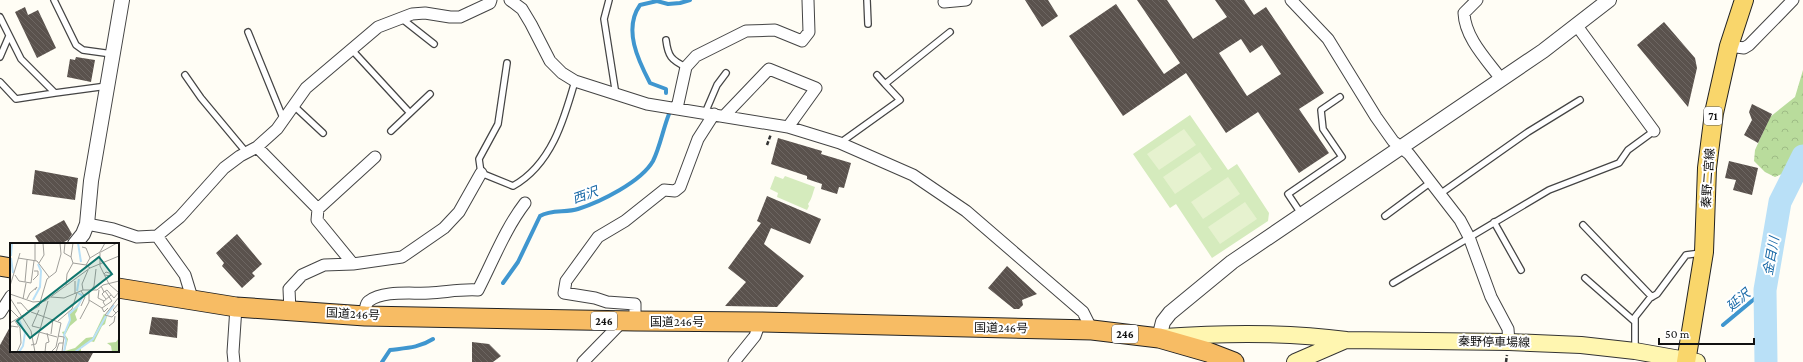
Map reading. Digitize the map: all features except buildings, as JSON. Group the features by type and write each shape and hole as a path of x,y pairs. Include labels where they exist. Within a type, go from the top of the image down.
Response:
{"highway":[{"path":"0,266 10,268"},
{"name":"国道246号","path":"119,288 236,307 365,316 760,322 1092,330 1159,338 1208,352 1234,362"}],"main road":[{"name":"秦野二宮線","path":"1688,361 1704,252 1708,160 1714,113 1729,46 1744,0"},
{"path":"1159,338 1192,335 1292,335 1346,340"},
{"name":"秦野停車場線","path":"1295,362 1346,340 1509,342 1581,345 1635,351 1688,361"}],"street":[{"path":"76,243 83,234 87,224 91,181 122,0"},
{"path":"87,224 113,229 137,237 157,236 180,217 224,168 246,152 256,147 277,129 283,118 306,88 378,27 412,14 425,13 460,17 490,3 491,0"},
{"path":"510,0 522,9 550,60 562,73 575,81 647,104 788,127 840,143 913,175 966,211 1084,312 1092,330"},
{"path":"677,108 686,67 696,56 746,31 775,30 802,41 808,32 808,0"},
{"path":"944,2 966,0"},
{"path":"1477,0 1464,13 1464,23 1470,35 1501,79"},
{"path":"1159,338 1163,322 1170,314 1194,291 1232,262 1402,148 1577,26 1609,0"},
{"path":"1729,46 1744,48 1749,45 1793,0"},
{"path":"1294,1 1328,40 1376,117 1393,141 1409,154 1460,220 1469,237 1491,297 1508,330 1509,342"},
{"path":"1577,26 1654,131"},
{"path":"583,362 629,321 635,304 607,302 595,298 564,293 566,281 598,237 625,221 664,190 675,191 680,187 698,139 714,114 769,69 816,88 788,127"},
{"path":"256,147 318,209"},
{"path":"353,264 317,220 318,209 375,157"},
{"path":"290,311 289,289 302,275 324,266 353,264 402,257 444,228 459,212 481,173"},
{"path":"365,316 366,305 369,301 389,294 430,293 458,289 478,290 514,219 525,203"},
{"path":"157,236 186,275 193,301"},
{"path":"0,313 10,298"},
{"path":"234,362 233,352 236,307"},
{"path":"734,362 755,336 760,322"}],"lane":[{"path":"54,0 76,45 80,48 112,54"},
{"path":"609,0 604,18 616,95"},
{"path":"867,0 868,24"},
{"path":"0,17 21,59 55,93"},
{"path":"401,18 434,44"},
{"path":"248,32 283,118"},
{"path":"885,84 950,32"},
{"path":"0,57 10,36"},
{"path":"666,40 667,49 673,60 686,67"},
{"path":"352,50 410,113"},
{"path":"507,64 498,124 479,160 481,173 513,186 524,180 538,166 558,133 566,114 575,81"},
{"path":"714,114 718,85 726,73"},
{"path":"185,75 201,98 246,152"},
{"path":"840,143 900,100 877,75"},
{"path":"0,82 16,99 107,86"},
{"path":"391,131 430,94"},
{"path":"1302,215 1288,194 1342,157 1323,129 1320,110 1340,97"},
{"path":"1440,194 1528,132 1580,100"},
{"path":"293,104 323,133"},
{"path":"1393,283 1466,241 1469,237 1549,190 1619,163 1628,150 1654,131"},
{"path":"1385,216 1431,182"},
{"path":"1494,222 1521,270"},
{"path":"1583,225 1652,297"},
{"path":"1635,351 1635,317 1652,297 1657,294 1686,255 1704,252"},
{"path":"1585,278 1634,321"}],"green space":[{"path":"1803,70 1803,146 1798,158 1786,172 1775,177 1765,172 1754,161 1755,150 1770,117 1795,97"},
{"path":"1190,115 1228,170 1237,164 1269,213 1268,221 1212,258 1176,204 1170,208 1133,154"},
{"path":"1184,129 1196,145 1159,170 1147,154"},
{"path":"1200,152 1212,169 1175,194 1163,177"},
{"path":"775,176 783,179 785,176 815,187 807,210 777,197 778,193 770,189"},
{"path":"1228,177 1240,194 1203,219 1191,202"},
{"path":"1245,202 1257,219 1220,244 1208,227"}],"waterway":[{"name":"西沢","path":"666,93 666,89 650,83 637,55 633,34 635,14 640,5 657,1 668,4 690,0"},
{"name":"西沢","path":"503,283 518,262 540,216 554,212 578,209 597,202 630,184 647,169 653,161 669,114"},
{"name":"金目川","path":"1766,362 1765,290 1780,202 1803,156"},
{"name":"延沢","path":"1723,325 1765,290"},
{"name":"西沢","path":"382,362 390,350 417,346 433,339"}]}
